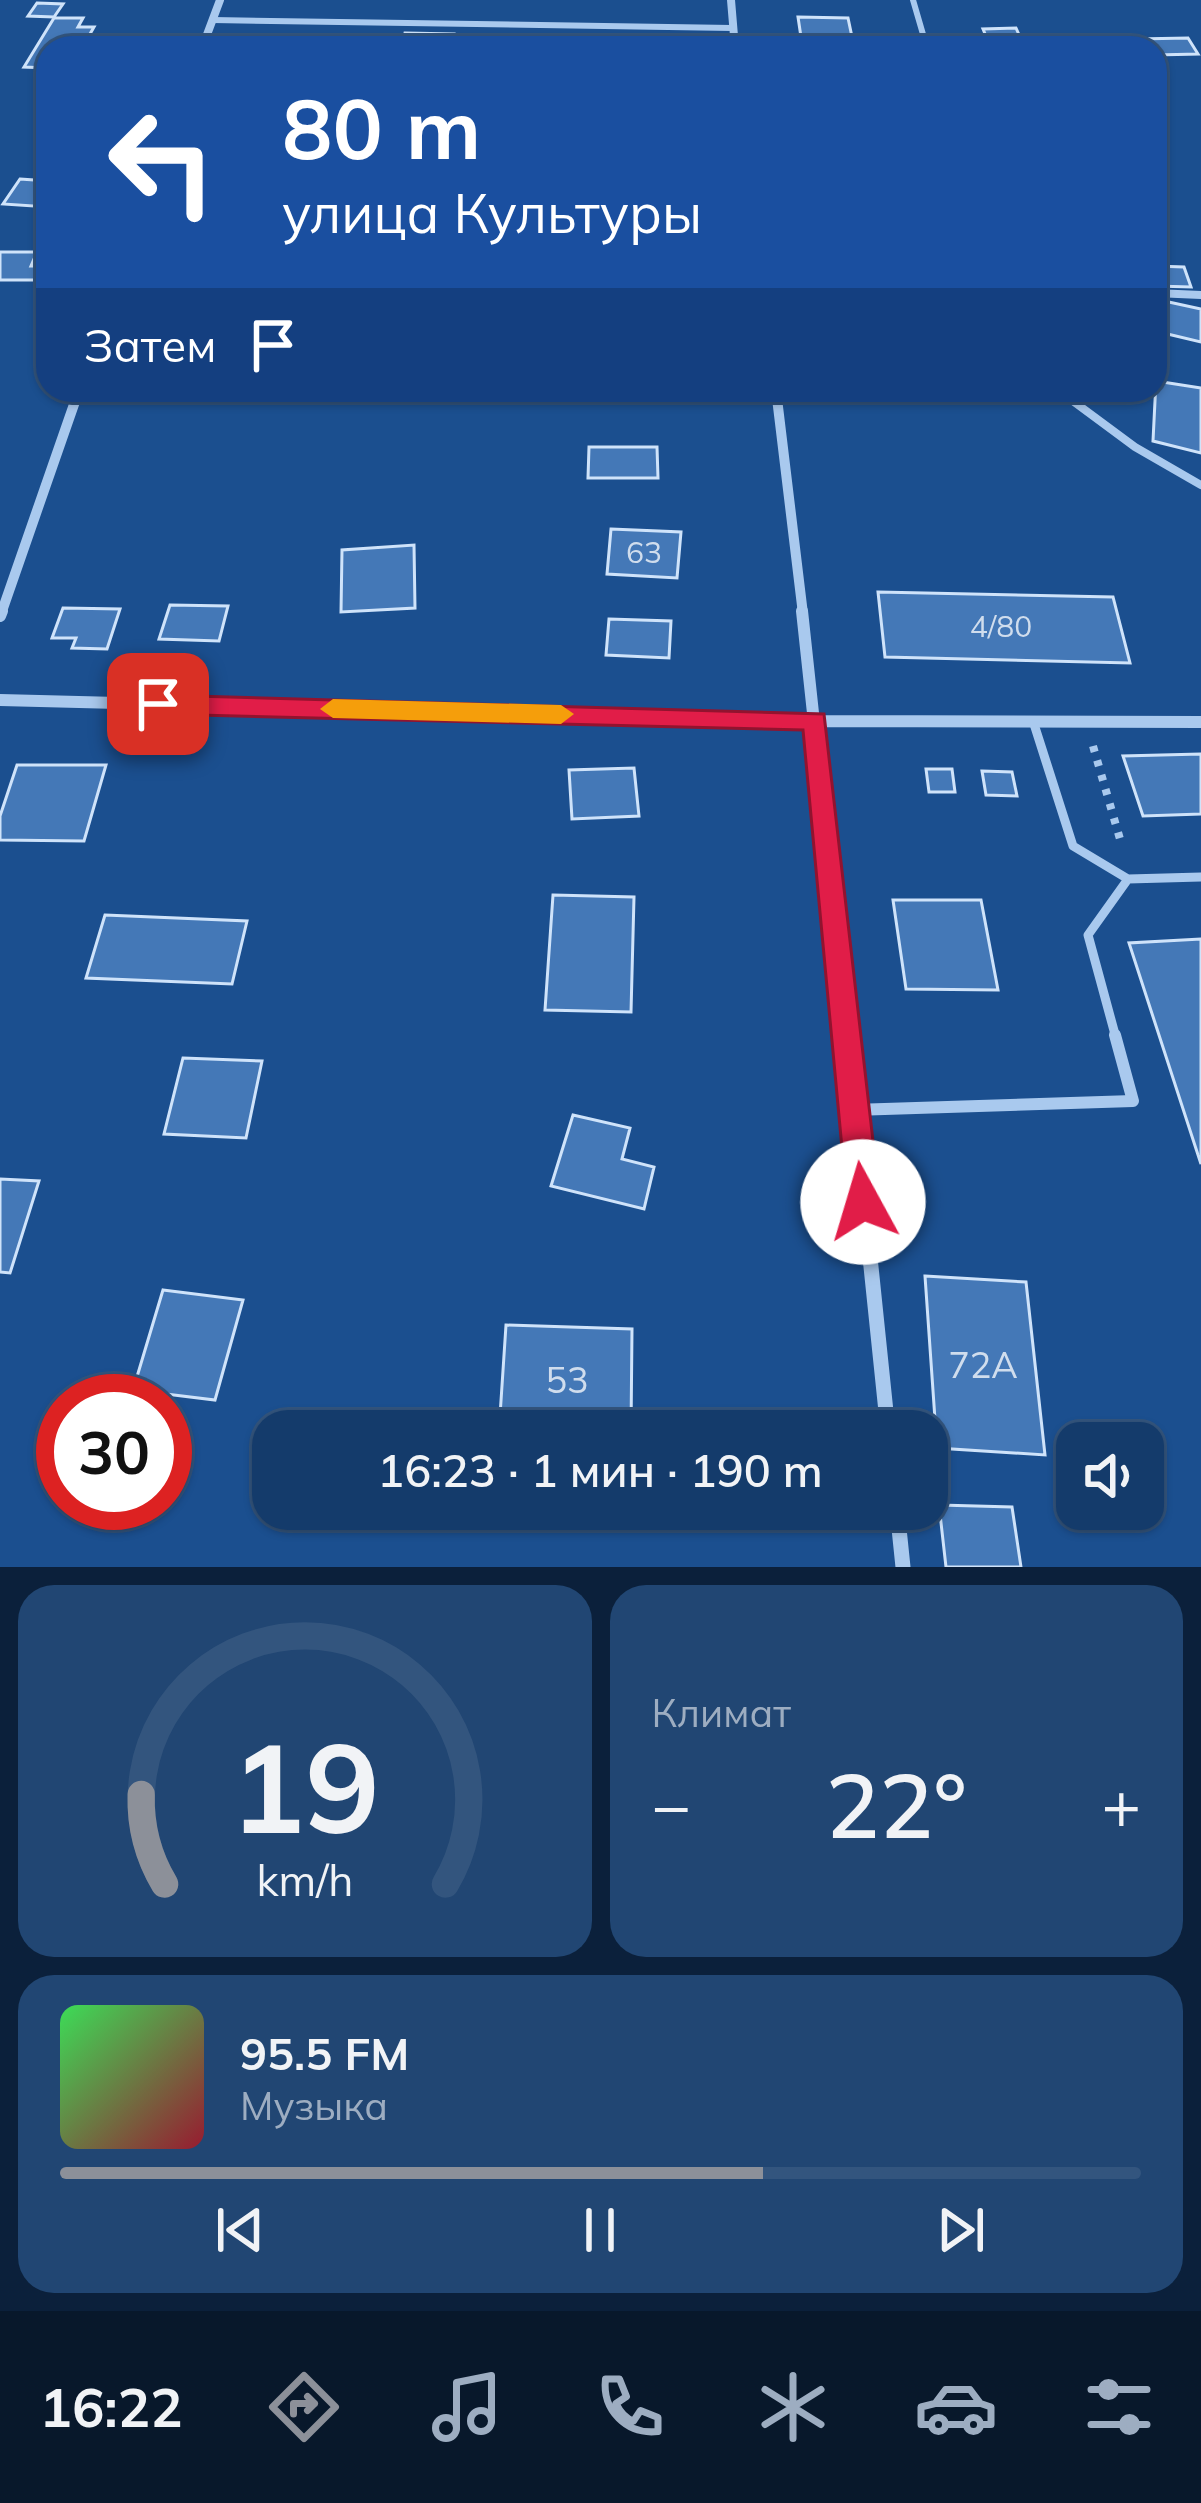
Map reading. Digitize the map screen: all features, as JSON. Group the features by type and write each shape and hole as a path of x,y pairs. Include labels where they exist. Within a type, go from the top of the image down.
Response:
{"street":[{"path":"207,36 220,0"},
{"path":"731,0 733,36"},
{"path":"0,616 75,402"},
{"path":"777,402 886,1410"},
{"path":"0,700 815,721 1201,722"},
{"path":"899,1530 903,1567"}],"lane":[{"path":"913,0 924,36"},
{"path":"214,20 732,28"},
{"path":"1167,294 1201,295"},
{"path":"1075,402 1135,447 1201,485"},
{"path":"1034,724 1073,846 1128,879 1201,877"},
{"path":"853,1110 1133,1101 1088,935 1128,879"}],"path":[{"path":"1093,744 1121,845 1138,856"}],"building":[{"path":"37,3 63,4 54,17 28,16"},
{"path":"798,17 848,18 852,36 801,36"},
{"path":"54,18 83,18 78,27 94,27 89,36 43,36"},
{"path":"1016,28 1020,36 986,36 983,29"},
{"path":"405,33 454,34 454,36"},
{"path":"1167,38 1188,38 1198,54 1167,55"},
{"path":"36,47 36,68 24,67"},
{"path":"20,179 36,180 36,206 3,204"},
{"path":"0,252 36,252 31,266 36,266 34,280 0,280"},
{"path":"1167,266 1184,267 1191,287 1167,286"},
{"path":"1167,302 1201,309 1201,342 1167,334"},
{"path":"1167,383 1201,388 1201,453 1153,441 1155,402 1167,402"},
{"path":"589,447 657,447 658,478 588,478"},
{"path":"611,529 681,532 677,578 607,574"},
{"path":"414,545 415,608 341,612 342,550"},
{"path":"878,592 1113,597 1130,663 885,657"},
{"path":"170,605 228,606 219,641 159,639"},
{"path":"63,608 120,609 107,649 72,648 76,638 52,638"},
{"path":"609,619 671,621 669,658 606,655"},
{"path":"1201,754 1201,814 1143,816 1123,756"},
{"path":"17,765 106,765 84,841 0,840 0,816"},
{"path":"634,768 639,816 572,819 569,770"},
{"path":"926,769 952,769 955,792 929,792"},
{"path":"982,771 1012,772 1017,796 986,795"},
{"path":"553,895 634,897 631,1012 545,1010"},
{"path":"893,900 981,900 998,990 906,989"},
{"path":"105,915 247,921 232,984 86,978"},
{"path":"1201,939 1201,1164 1129,943"},
{"path":"183,1058 262,1061 246,1138 164,1134"},
{"path":"573,1115 630,1128 622,1159 654,1167 644,1209 551,1186"},
{"path":"0,1179 39,1181 10,1273 0,1272"},
{"path":"925,1276 1026,1282 1045,1455 948,1449 948,1410 934,1410"},
{"path":"163,1290 243,1300 215,1400 192,1397 192,1374 138,1374"},
{"path":"506,1325 632,1329 631,1410 500,1410"},
{"path":"948,1505 1012,1507 1021,1567 946,1567 942,1530 948,1530"}],"slow traffic":[{"path":"333,709 561,714"}],"route":[{"path":"158,704 815,721 863,1202"}]}
